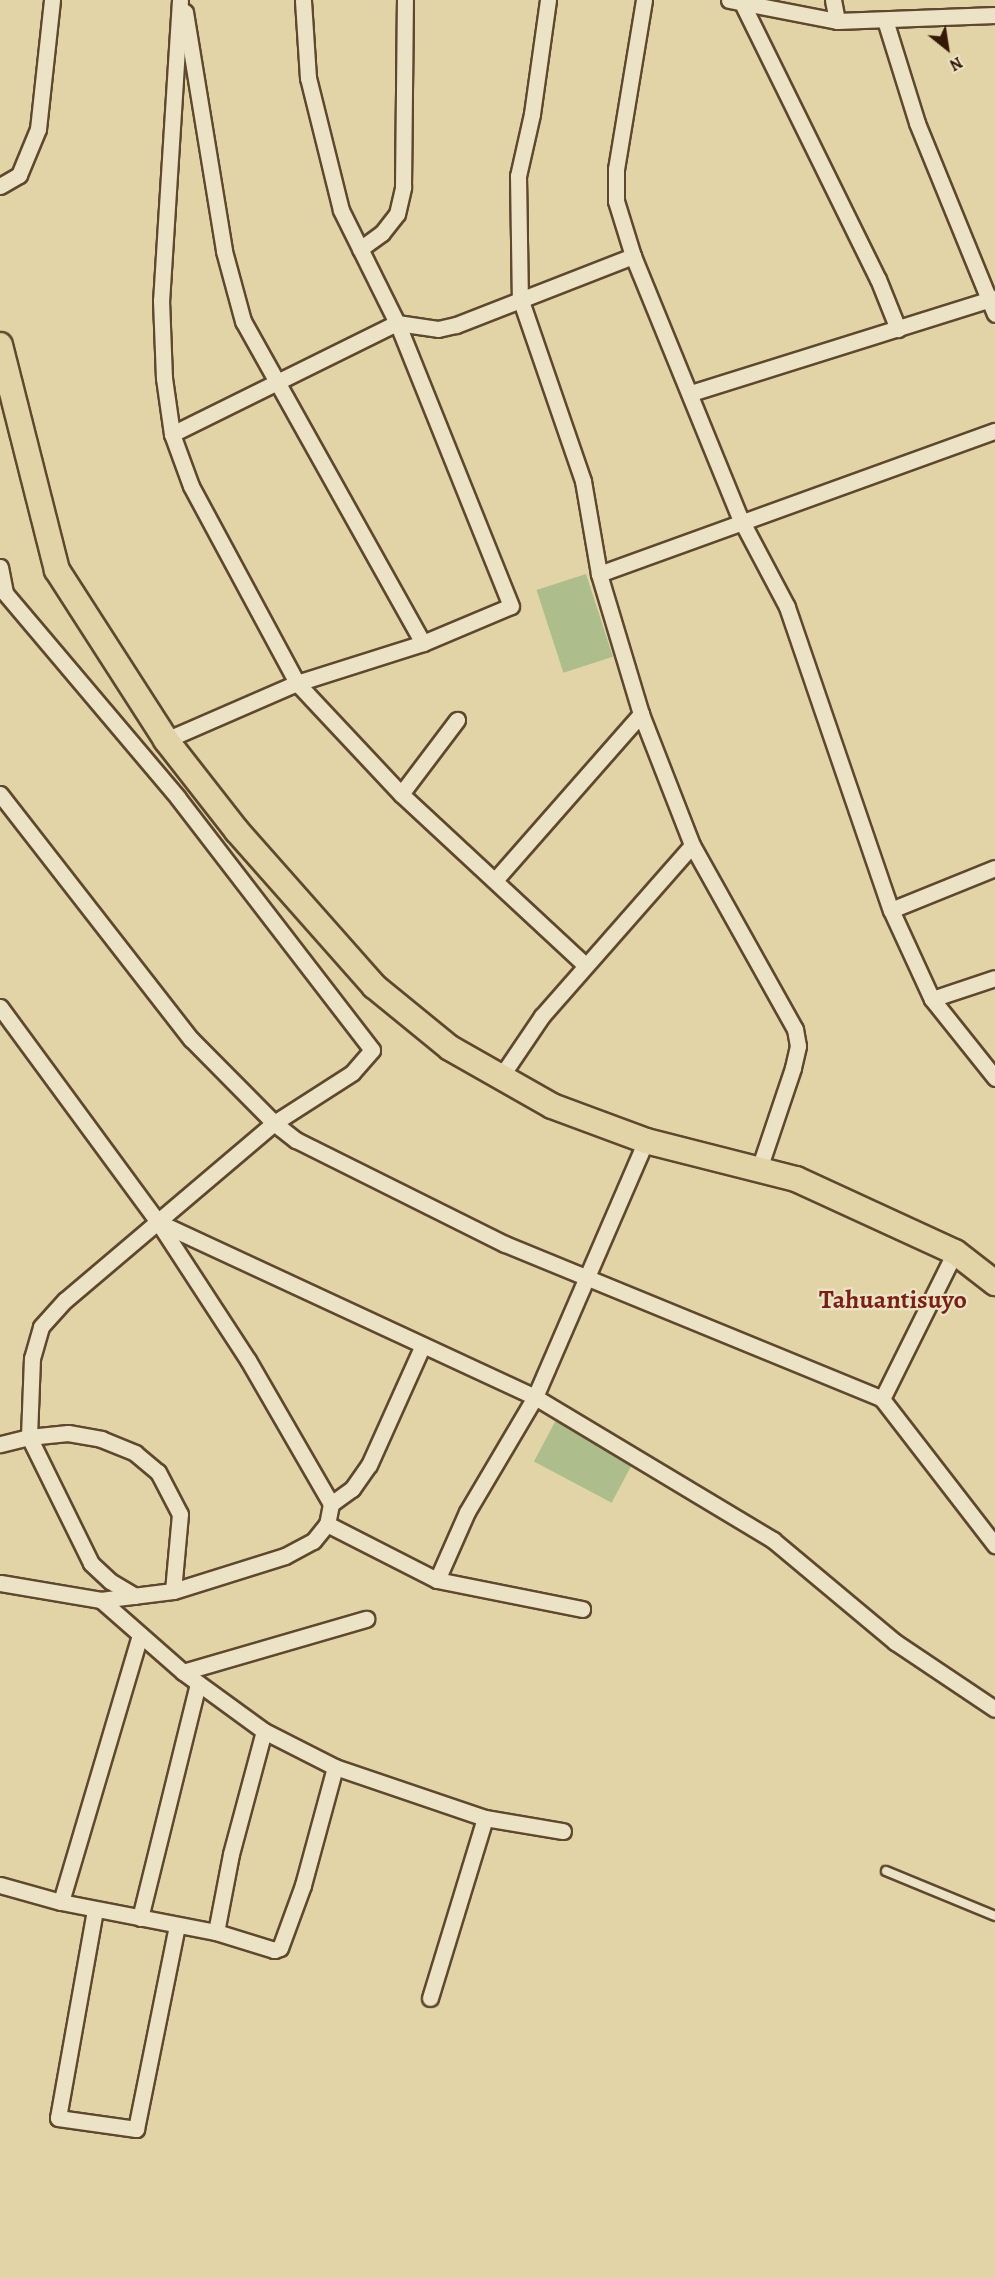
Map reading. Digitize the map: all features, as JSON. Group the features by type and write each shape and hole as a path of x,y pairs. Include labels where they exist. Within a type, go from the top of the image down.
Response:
{"main road":[{"path":"0,345 57,570 166,740 237,831 374,986 450,1048 502,1075 552,1106 646,1142 796,1179 955,1252 995,1283"}],"street":[{"path":"0,186 19,175 38,129 52,0"},
{"path":"181,0 231,284 243,321 279,380 423,643"},
{"path":"181,0 161,300 172,434 214,533 297,683 401,794 496,879 585,965"},
{"path":"166,740 297,683 423,643 511,606 397,323 360,249 324,154 308,78 303,0"},
{"path":"360,249 382,233 397,214 403,187 405,0"},
{"path":"548,0 532,114 518,176 520,298 583,481 598,574 641,714 692,845 795,1029 798,1046 794,1068 759,1169"},
{"path":"644,0 615,169 616,201 633,256 691,393 741,520 786,607 891,910 932,999 995,1078"},
{"path":"834,0 837,21"},
{"path":"736,2 837,21 995,15"},
{"path":"736,2 898,329"},
{"path":"691,393 898,329 993,304 917,123 885,20"},
{"path":"172,434 397,323 438,329 633,256"},
{"path":"598,574 741,520 995,431"},
{"path":"0,567 5,593 178,798 372,1050 352,1073 273,1123 65,1300 41,1327 32,1358 29,1437 91,1563 110,1581 135,1596"},
{"path":"496,879 641,714"},
{"path":"401,794 458,720"},
{"path":"0,794 190,1038 273,1123 296,1140 505,1244 590,1277 882,1399 995,1545"},
{"path":"502,1075 542,1016 692,845"},
{"path":"891,910 995,868"},
{"path":"932,999 995,978"},
{"path":"0,1007 158,1222 248,1360 331,1504 327,1524 313,1541 285,1556 173,1591 101,1600 0,1583"},
{"path":"437,1580 466,1512 535,1397 590,1277 646,1142"},
{"path":"158,1222 221,1248 422,1347 535,1397 773,1540 895,1642 995,1709"},
{"path":"882,1399 955,1252"},
{"path":"331,1504 352,1489 369,1465 422,1347"},
{"path":"0,1444 29,1437 68,1433 101,1439 135,1453 158,1472 180,1514 173,1591"},
{"path":"327,1524 437,1580 582,1609"},
{"path":"101,1600 198,1684 264,1731 335,1767 486,1818 562,1831"},
{"path":"183,1672 366,1619"},
{"path":"61,1902 140,1635"},
{"path":"140,1918 198,1684"},
{"path":"216,1932 231,1854 264,1731"},
{"path":"0,1885 95,1910 216,1932 274,1950 284,1944 335,1767"},
{"path":"430,1998 486,1818"},
{"path":"95,1910 58,2118 136,2129 177,1925"}],"lane":[{"path":"886,1871 995,1916"}],"green space":[{"path":"586,574 613,657 563,673 537,590"},
{"path":"556,1420 634,1461 612,1503 534,1461"}],"district":[{"name":"Tahuantisuyo","path":"893,1300"}]}
